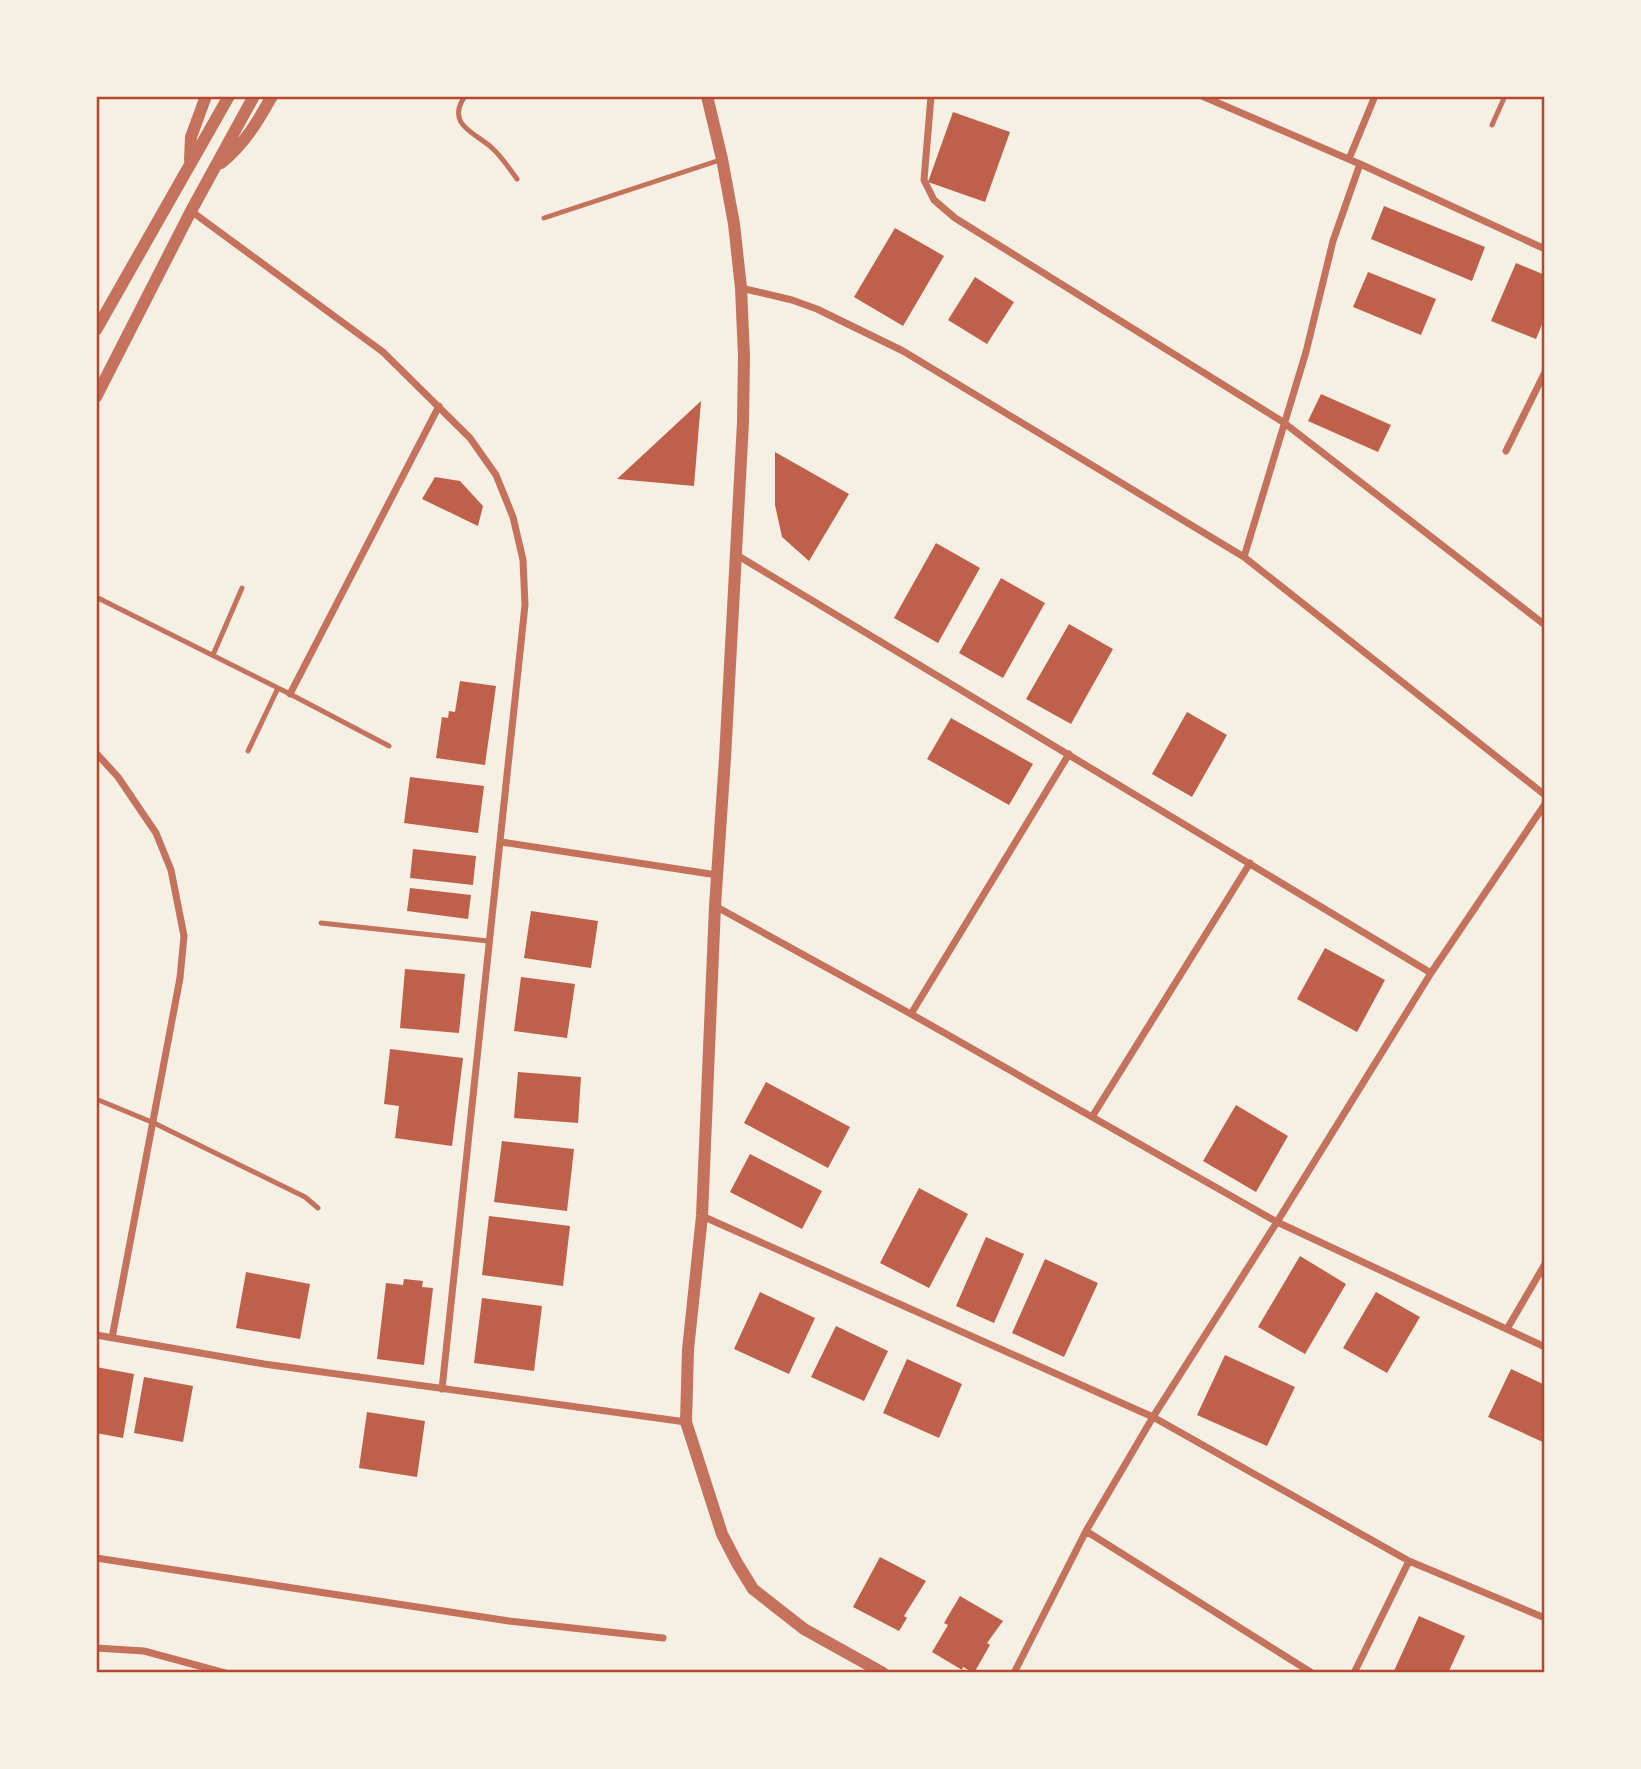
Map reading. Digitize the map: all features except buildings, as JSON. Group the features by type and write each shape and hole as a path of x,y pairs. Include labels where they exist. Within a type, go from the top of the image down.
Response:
{"street":[{"path":"190,164 191,137 206,96"},
{"path":"96,330 229,96"},
{"path":"96,397 191,211 254,96"},
{"path":"215,167 234,153 248,136 272,96"},
{"path":"707,96 734,224 741,288 744,356 726,758 715,906 702,1216 688,1350 686,1422 722,1534 754,1588 770,1604 804,1629 883,1673"},
{"path":"931,96 924,180 934,200 955,218 1283,422 1545,625"},
{"path":"1202,96 1349,159 1545,249"},
{"path":"1349,159 1375,96"},
{"path":"1244,556 1306,352 1333,241 1360,164"},
{"path":"191,211 383,352 470,438 496,475 513,517 523,560 525,605 442,1389"},
{"path":"741,288 779,296 817,309 903,351 1244,556 1545,795"},
{"path":"1506,451 1545,372"},
{"path":"290,694 439,406"},
{"path":"735,554 1431,973"},
{"path":"96,753 118,777 156,833 170,870 184,936 180,978 112,1338"},
{"path":"912,1013 1069,754"},
{"path":"1014,1673 1086,1531 1153,1417 1431,973 1545,804"},
{"path":"501,842 717,875"},
{"path":"1092,1117 1250,863"},
{"path":"715,906 912,1013 1277,1222 1545,1347"},
{"path":"702,1216 1153,1417 1409,1561 1545,1618"},
{"path":"1507,1329 1545,1264"},
{"path":"96,1335 264,1364 686,1422"},
{"path":"1086,1531 1312,1673"},
{"path":"96,1558 509,1621 663,1639"},
{"path":"1354,1673 1409,1561"},
{"path":"96,1648 144,1651 225,1673"}],"lane":[{"path":"465,96 459,105 463,127 499,154 517,179"},
{"path":"1493,125 1505,96"},
{"path":"544,218 722,159"},
{"path":"213,655 242,588"},
{"path":"96,597 389,746"},
{"path":"248,751 278,688"},
{"path":"321,923 488,942"},
{"path":"96,1099 154,1123 305,1197 318,1208"}]}
